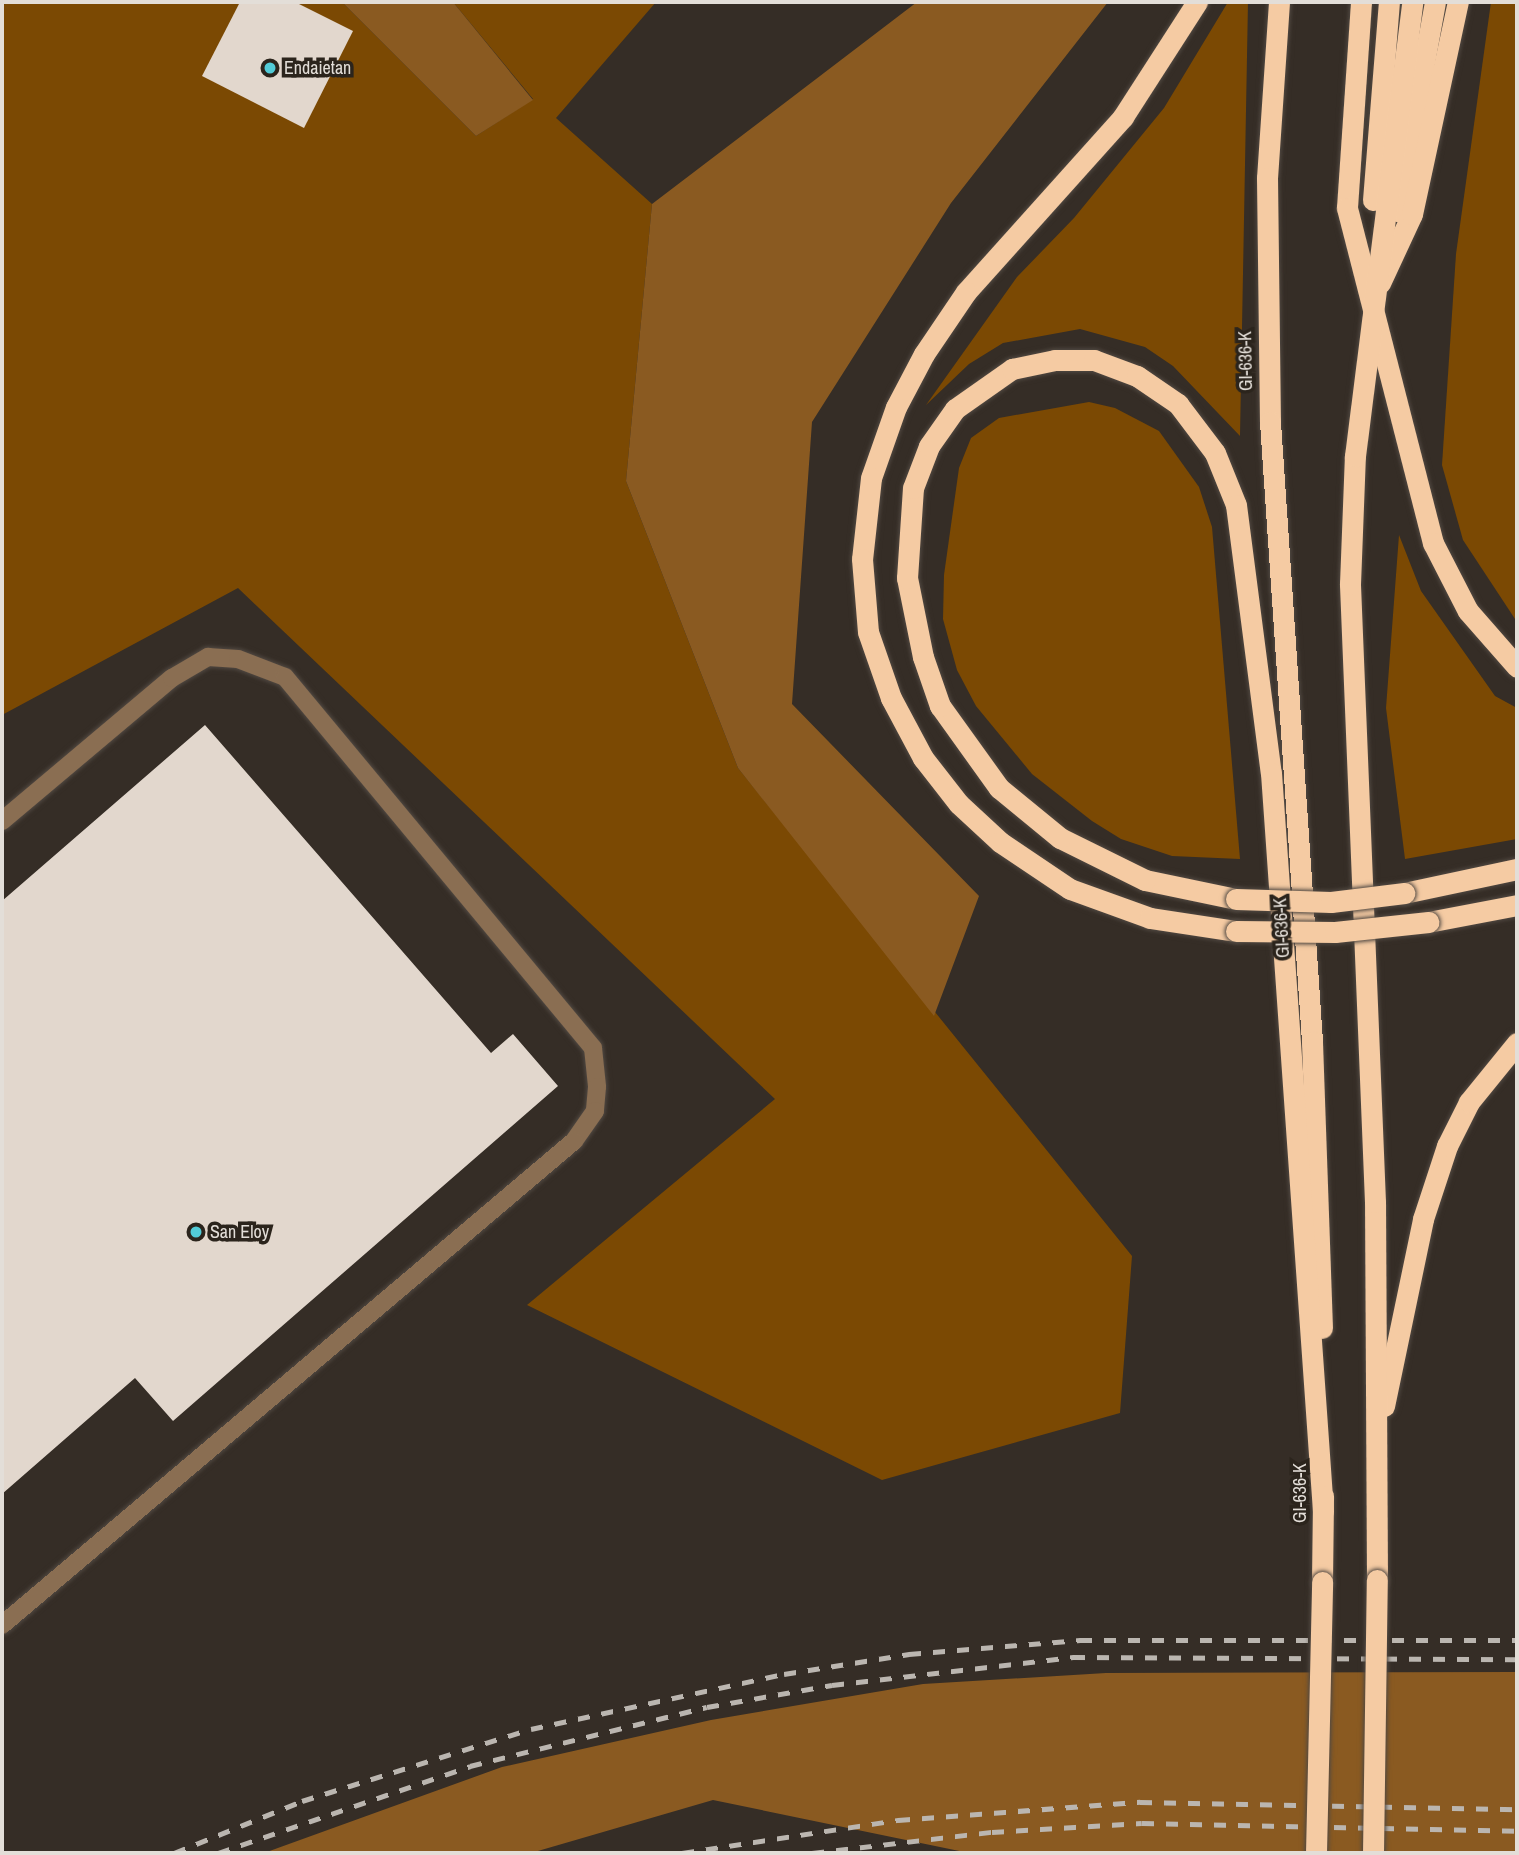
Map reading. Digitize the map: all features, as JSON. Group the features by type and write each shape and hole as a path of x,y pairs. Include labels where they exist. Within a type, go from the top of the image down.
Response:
{"highway":[{"path":"1197,2 1123,117 966,292 924,354 896,407 872,478 862,559 868,632 891,698 923,758 958,804 1000,842 1070,889 1150,918 1236,932 1335,932 1428,922 1517,905"},
{"name":"GI-636-K","path":"1279,2 1267,178 1270,422 1312,1042 1323,1511 1317,1853"},
{"path":"1361,2 1347,208 1433,543 1468,611 1517,667"},
{"path":"1372,300 1377,99 1389,2"},
{"path":"1373,1853 1377,1580 1375,1202 1350,584 1355,456 1372,300 1412,2"},
{"path":"1372,300 1398,207 1434,2"},
{"path":"1372,300 1412,215 1458,2"},
{"path":"1323,1511 1271,773 1237,505 1215,453 1178,404 1138,376 1094,360 1055,360 1012,369 955,409 929,446 913,488 907,578 923,657 940,706 999,788 1060,838 1145,880 1236,899 1331,902 1404,892 1517,869"},
{"path":"1377,1435 1404,1330 1423,1219 1447,1146 1469,1102 1517,1043"}],"lane":[{"path":"2,821 172,678 208,657 238,659 285,677 593,1048 597,1087 595,1111 574,1141 2,1625"}],"shaded area":[{"path":"6,2 342,2 476,136 533,99 453,2 656,2 556,118 652,204 626,481 738,768 1132,1256 1120,1413 882,1480 527,1305 775,1099 238,588 2,715 2,7"},
{"path":"342,2 453,2 533,100 476,136"},
{"path":"917,2 1108,2 951,203 812,422 792,704 979,896 934,1016 738,768 626,481 652,204"},
{"path":"1228,2 1248,2 1240,436 1173,366 1145,347 1080,329 1003,343 969,364 926,405 1017,277 1074,218 1164,108"},
{"path":"1491,2 1517,2 1517,622 1463,540 1442,465 1456,254"},
{"path":"1089,402 1115,408 1159,431 1199,487 1212,527 1240,859 1172,856 1121,839 1092,821 1032,774 976,706 957,670 943,619 944,575 959,468 971,438 999,418"},
{"path":"1399,535 1421,591 1495,696 1517,708 1517,839 1405,859 1386,708"},
{"path":"1517,1672 1517,1853 969,1853 713,1800 531,1853 264,1853 502,1767 711,1720 923,1684 1106,1673"}],"building":[{"name":"Endaietan","path":"240,2 295,2 353,31 304,128 202,76"},
{"name":"San Eloy","path":"205,725 491,1053 513,1034 558,1086 173,1421 135,1378 2,1494 2,901"}],"railway":[{"path":"174,1853 302,1801 531,1729 784,1674 909,1654 1080,1640 1517,1640"},
{"path":"218,1853 470,1766 707,1707 832,1685 1073,1657 1517,1659"},
{"path":"682,1853 898,1820 1140,1802 1517,1809"},
{"path":"812,1853 992,1832 1142,1823 1517,1831"}],"place":[{"name":"Endaietan","path":"270,68"},
{"name":"San Eloy","path":"196,1232"}]}
